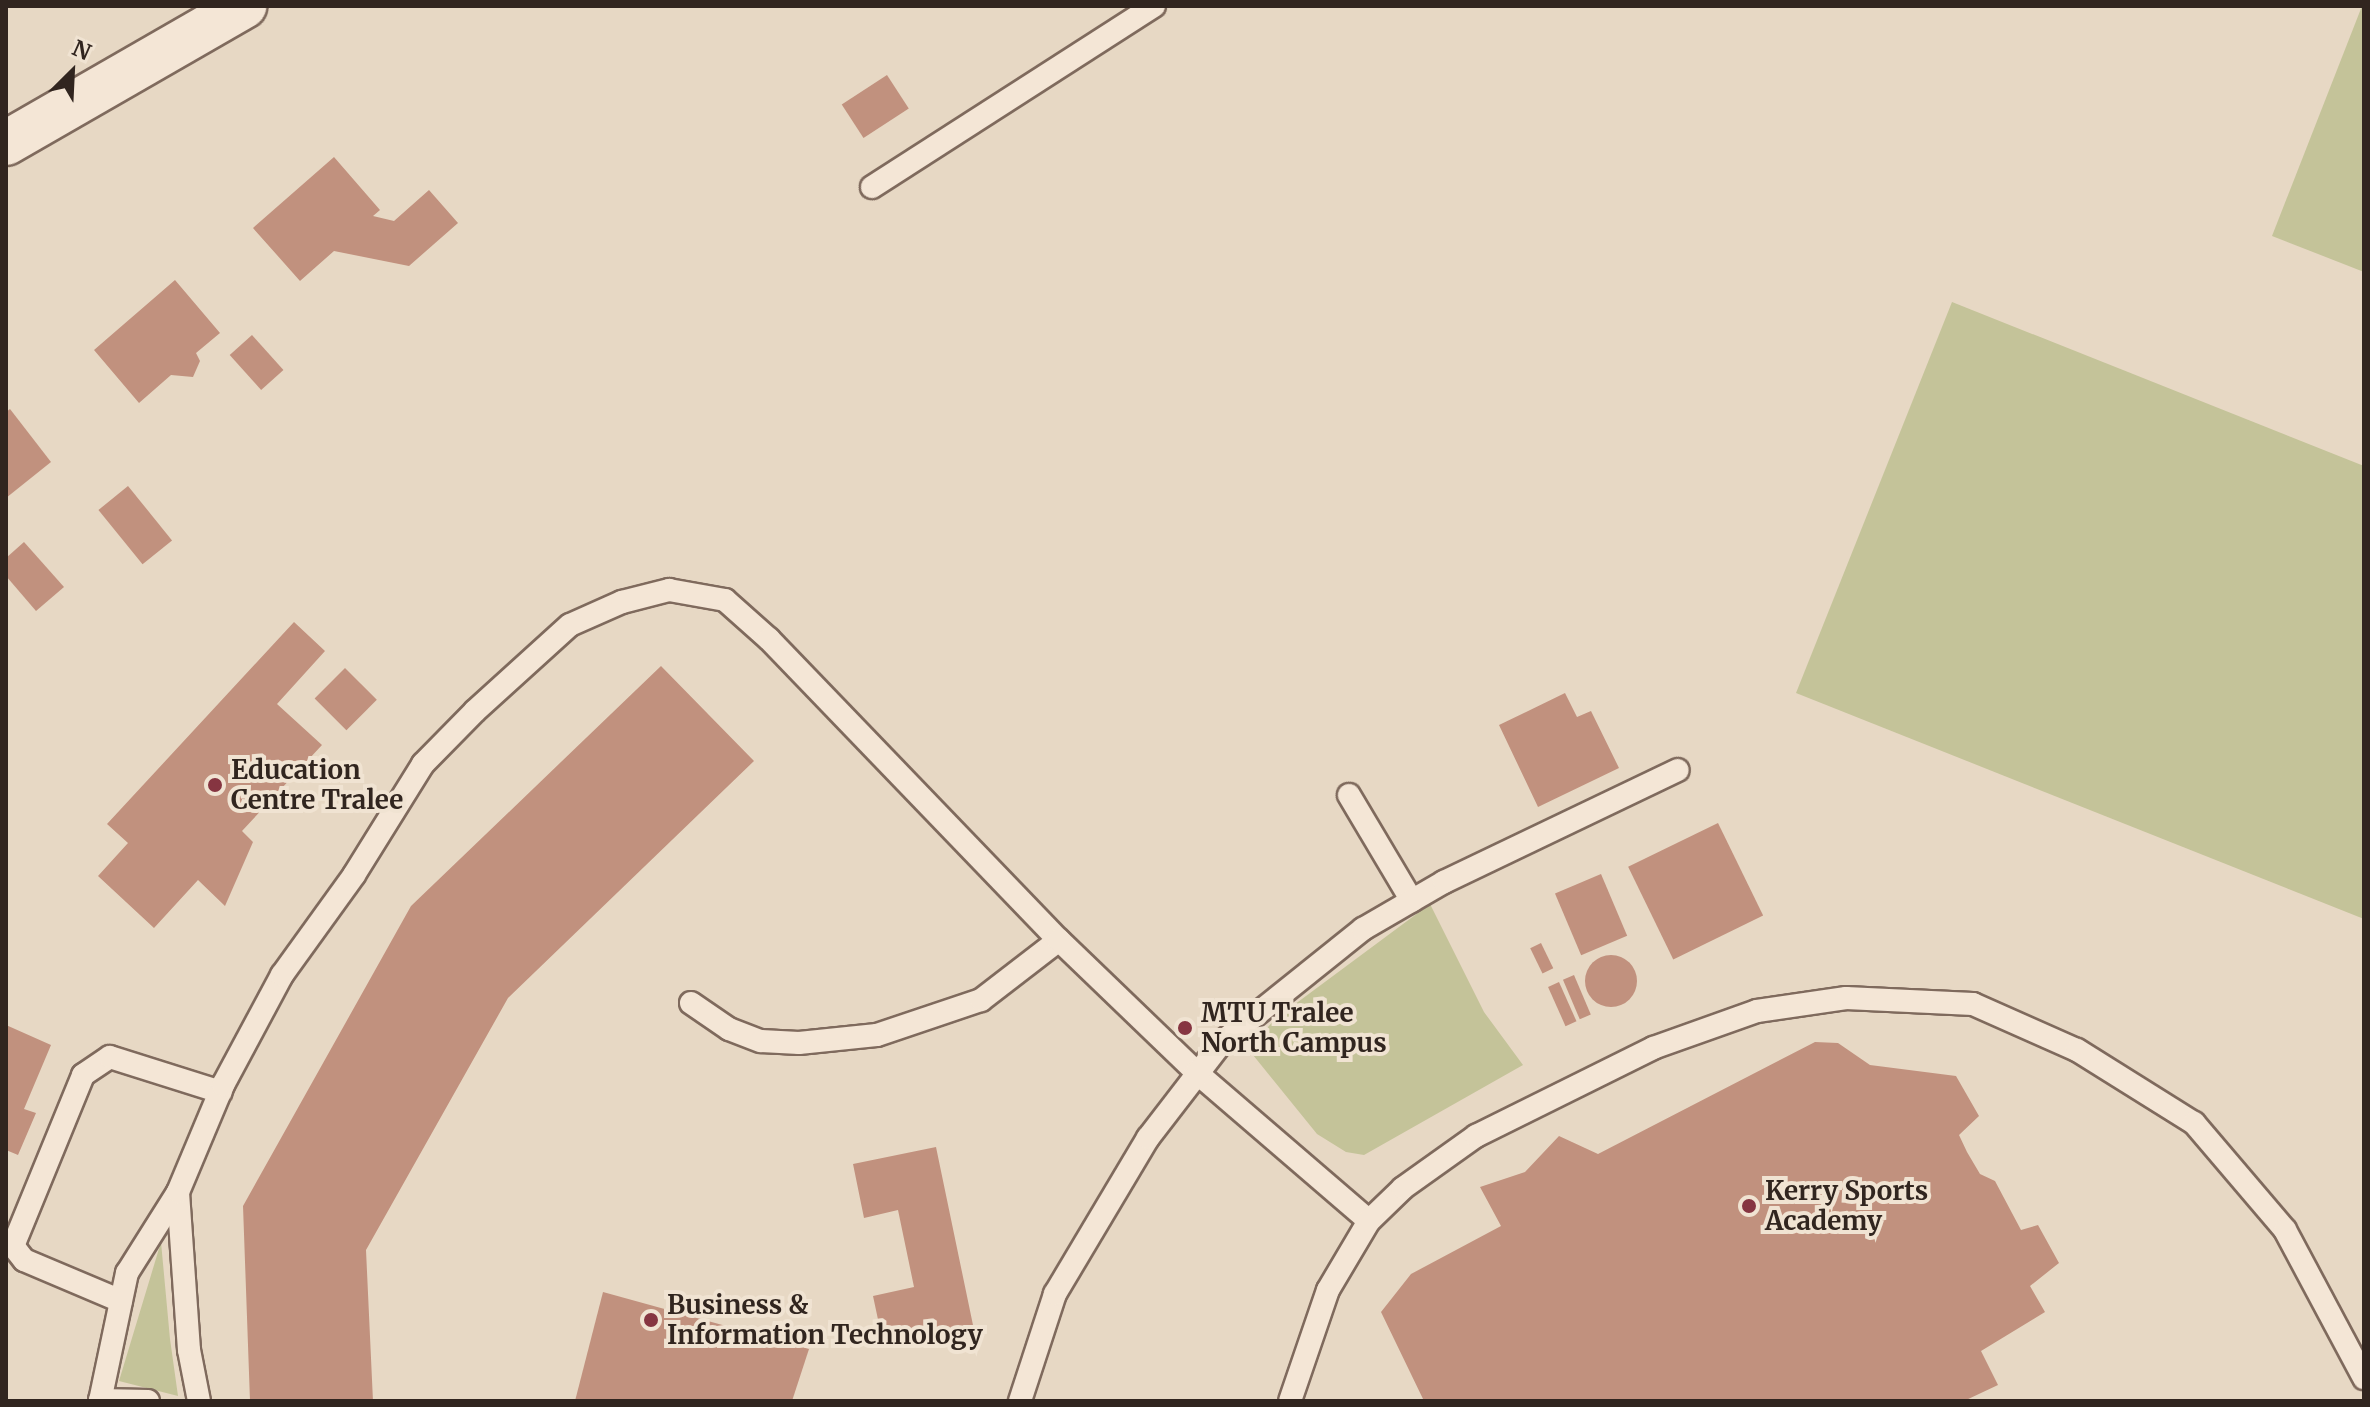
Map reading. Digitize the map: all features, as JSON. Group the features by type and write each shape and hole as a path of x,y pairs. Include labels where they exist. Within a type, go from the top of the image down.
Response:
{"main road":[{"path":"6,143 244,6"}],"lane":[{"path":"872,187 1154,6"},
{"path":"148,1401 100,1400 127,1273 178,1192 221,1092 282,975 354,875 423,764 570,625 622,602 669,590 725,600 769,639 1059,940 1196,1072 1369,1221"},
{"path":"1020,1401 1055,1294 1148,1138 1222,1042 1363,929 1412,901 1678,770"},
{"path":"1349,795 1412,901"},
{"path":"691,1003 729,1029 761,1041 799,1043 877,1035 981,1000 1059,940"},
{"path":"1290,1401 1328,1290 1369,1221 1403,1188 1476,1136 1668,1043 1757,1011 1846,998 1973,1004 2077,1050 2194,1123 2285,1230 2364,1378"},
{"path":"121,1301 24,1260 13,1246 83,1075 110,1057 221,1092"},
{"path":"178,1192 189,1350 199,1401"}],"green space":[{"path":"2364,6 2364,272 2272,236"},
{"path":"1952,302 2364,466 2364,919 1796,693"},
{"path":"1430,904 1484,1012 1523,1065 1364,1155 1346,1152 1317,1134 1253,1055 1260,1036 1275,1019"},
{"path":"161,1242 170,1339 178,1396 119,1381"}],"building":[{"path":"887,75 909,109 863,138 842,104"},
{"path":"334,157 380,210 373,216 394,221 429,190 458,223 409,266 334,251 300,281 253,228"},
{"path":"175,280 220,333 196,353 200,361 193,377 171,375 139,403 94,350"},
{"path":"252,335 283,370 261,390 230,355"},
{"path":"10,409 51,462 6,498 6,412"},
{"path":"128,486 172,540 143,564 98,510"},
{"path":"24,542 64,587 36,611 6,576 6,558"},
{"name":"Education Centre Tralee","path":"294,622 325,651 277,704 322,745 242,831 253,842 225,906 198,880 154,928 98,876 128,843 107,824"},
{"path":"661,666 754,761 508,998 366,1250 373,1401 250,1401 243,1206 411,906"},
{"path":"345,668 377,700 346,730 315,698"},
{"path":"1565,693 1577,717 1591,711 1619,768 1538,807 1499,725"},
{"path":"1718,823 1763,916 1673,959 1628,867"},
{"path":"1601,874 1627,936 1581,955 1555,894"},
{"path":"1541,943 1553,968 1542,973 1530,948"},
{"path":"1611,955 1630,962 1637,981 1630,1000 1611,1007 1592,1000 1585,981 1592,962"},
{"path":"1574,975 1591,1015 1580,1019 1563,980"},
{"path":"1559,982 1576,1021 1566,1026 1548,987"},
{"path":"6,1025 51,1045 24,1109 36,1113 18,1155 6,1150"},
{"name":"Kerry Sports Academy","path":"1815,1042 1838,1043 1870,1065 1956,1076 1979,1116 1959,1135 1967,1152 1980,1174 1995,1181 2021,1230 2038,1225 2059,1263 2030,1286 2045,1312 1981,1351 1998,1385 1964,1401 1424,1401 1381,1312 1411,1274 1501,1226 1480,1187 1525,1172 1559,1136 1598,1154"},
{"path":"936,1147 973,1325 883,1343 873,1296 914,1287 898,1210 864,1218 853,1164"},
{"name":"Business & Information Technology","path":"603,1292 809,1349 792,1401 575,1401"}],"place":[{"name":"Education Centre Tralee","path":"215,785"},
{"name":"MTU Tralee North Campus","path":"1185,1028"},
{"name":"Kerry Sports Academy","path":"1749,1206"},
{"name":"Business & Information Technology","path":"651,1320"}]}
